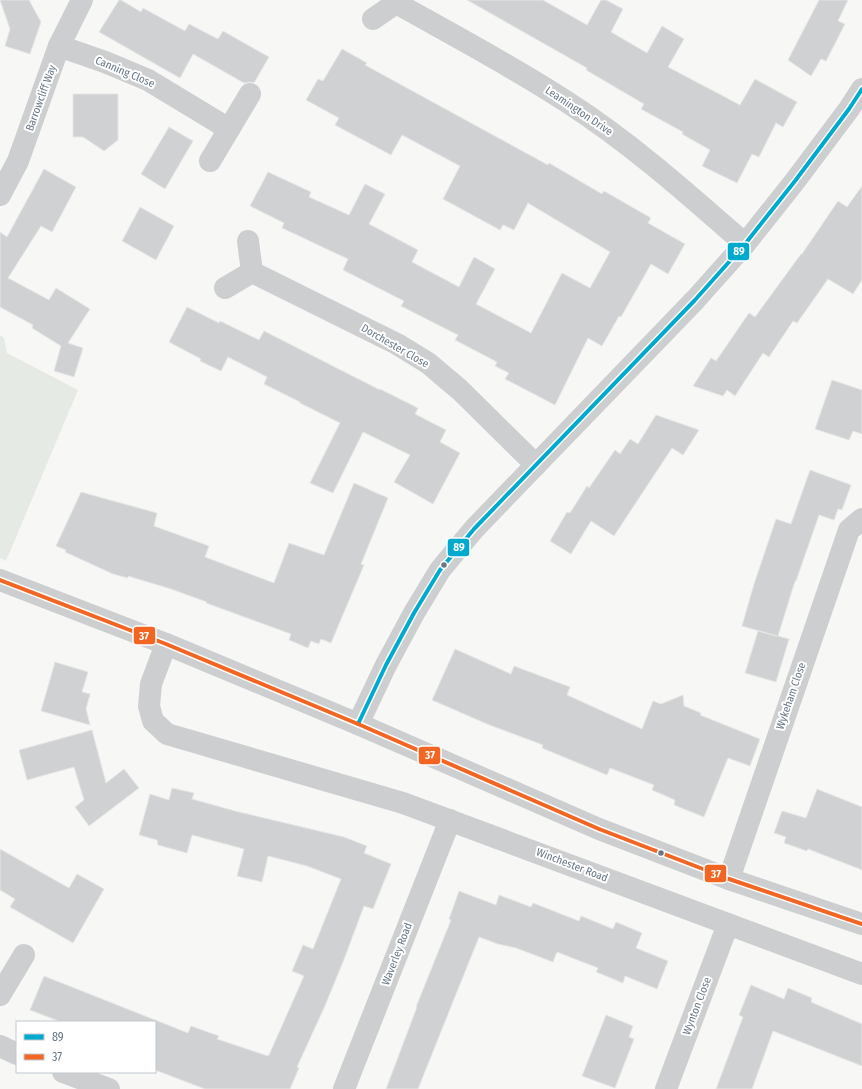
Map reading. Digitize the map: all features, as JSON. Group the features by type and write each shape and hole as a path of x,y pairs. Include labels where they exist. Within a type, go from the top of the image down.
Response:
{"street":[{"name":"Barrowcliff Way","path":"0,195 18,161 59,46 82,0"},
{"name":"Leamington Drive","path":"373,19 396,2 526,76 568,102 622,140 656,167 745,244"},
{"name":"Canning Close","path":"59,46 105,62 148,80 229,129"},
{"path":"358,724 386,665 414,613 440,570 474,529 695,300 745,244 795,181 849,109 862,89"},
{"path":"210,161 250,94"},
{"path":"225,288 252,272 248,241"},
{"name":"Dorchester Close","path":"252,272 397,344 428,364 460,390 536,465"},
{"name":"Wykeham Close","path":"729,879 849,530 862,519"},
{"path":"0,580 166,644 358,724 599,829 729,879 862,924"},
{"name":"Winchester Road","path":"166,644 151,684 149,706 153,721 167,734 403,803 862,974"},
{"name":"Waverley Road","path":"344,1089 450,820"},
{"name":"Wynton Close","path":"666,1089 728,924"},
{"path":"0,995 24,955"},
{"path":"0,1046 16,1054"},
{"path":"66,1073 109,1089"}],"shaded area":[{"path":"0,335 4,338 7,353 78,390 6,561 0,558"}],"building":[{"path":"0,0 29,0 41,22 30,54 5,46 10,29"},
{"path":"119,0 141,12 143,8 185,31 189,24 218,39 223,31 269,57 254,83 244,83 193,54 180,78 99,32"},
{"path":"467,0 543,0 587,25 601,0 606,0 623,9 611,32 647,53 662,26 684,39 668,67 740,105 755,79 797,102 783,127 776,123 759,157 752,154 737,183 702,166 710,150 682,134 683,132 641,109 644,104 586,70 587,68"},
{"path":"819,0 848,0 838,21 845,24 826,61 821,59 811,76 788,60"},
{"path":"342,49 367,63 365,65 548,165 549,163 602,194 604,191 651,218 648,223 685,244 668,274 651,264 621,317 619,316 602,346 588,338 555,405 505,379 509,373 495,366 497,362 455,340 458,335 401,306 404,301 343,270 348,259 282,228 284,223 250,206 268,172 311,192 309,197 349,215 365,184 385,194 369,224 418,250 412,262 459,287 474,257 495,269 476,304 531,333 562,273 590,288 610,252 528,203 514,230 503,225 500,230 443,199 460,166 402,135 391,155 335,125 339,118 306,100 318,79 323,81"},
{"path":"73,94 118,94 118,140 104,151 83,137 73,137"},
{"path":"169,127 193,141 165,189 141,174"},
{"path":"44,169 76,187 52,232 41,226 8,278 49,300 56,288 90,309 68,343 83,348 74,377 54,371 61,346 32,328 33,325 0,307 0,232 7,237"},
{"path":"862,186 862,280 853,294 828,279 797,323 793,321 769,357 763,353 735,396 727,390 723,396 693,386 711,358 716,361 749,313 755,317 802,254 838,201 847,207"},
{"path":"140,207 174,226 156,260 122,241"},
{"path":"187,307 219,323 220,321 259,340 264,331 418,408 415,414 446,430 440,442 460,453 433,504 394,482 410,455 363,432 333,493 310,483 340,423 264,384 267,377 228,357 221,371 200,361 201,359 169,342"},
{"path":"832,380 862,390 862,434 853,431 849,440 815,429"},
{"path":"656,415 699,430 683,455 672,448 614,536 591,521 571,554 550,541 567,512 570,513 587,486 589,488 615,450 620,454 630,439 638,444"},
{"path":"810,470 851,485 842,510 838,509 834,520 819,515 795,581 778,636 789,639 776,682 745,673 758,631 777,636 742,626 754,584 776,519 791,524"},
{"path":"354,483 388,498 361,564 364,565 331,643 321,639 319,644 311,641 308,648 289,640 291,634 171,589 128,576 128,578 113,574 65,552 66,550 56,546 81,492 157,513 154,526 209,546 205,557 274,583 289,543 324,555"},
{"path":"455,649 511,674 514,666 570,687 567,695 642,729 653,701 661,704 683,695 684,706 701,713 700,715 760,739 750,766 728,758 704,817 674,805 675,800 652,790 654,785 610,768 607,775 542,748 543,745 487,724 432,700"},
{"path":"55,662 88,672 82,692 90,694 86,709 90,725 41,711"},
{"path":"92,730 106,783 124,769 139,788 89,826 75,807 84,800 74,767 27,780 19,750"},
{"path":"172,788 194,793 192,799 235,811 344,837 367,846 364,853 391,864 373,909 364,906 324,1008 297,1067 299,1068 290,1089 205,1089 156,1070 156,1021 58,1021 30,1010 44,976 188,1033 191,1026 219,1036 217,1039 268,1056 269,1055 304,976 292,971 303,945 313,949 341,879 307,866 268,856 262,882 237,876 244,849 192,835 187,853 158,845 157,840 139,835 150,794 169,800"},
{"path":"817,789 862,807 862,870 808,849 807,851 784,843 786,837 774,833 782,811 806,818"},
{"path":"0,849 69,888 77,874 104,889 73,943 10,907 15,899 0,890"},
{"path":"459,891 496,905 499,895 531,907 533,903 579,921 581,916 613,929 616,922 642,933 636,948 668,961 657,989 625,976 623,983 596,972 598,968 557,952 553,962 516,948 498,944 479,937 418,1089 386,1089 416,1007 451,920 449,919"},
{"path":"751,985 784,999 788,988 812,998 811,1002 862,1024 862,1066 773,1031 752,1089 716,1089 743,1017 739,1015"},
{"path":"606,1015 633,1026 629,1037 634,1039 615,1088 582,1076"}],"transit line":[{"name":"89","path":"358,724 386,665 414,613 440,570 474,529 695,300 745,244 795,181 849,109 862,89"},
{"name":"37","path":"0,580 166,644 358,724 599,829 729,879 862,924"}]}
